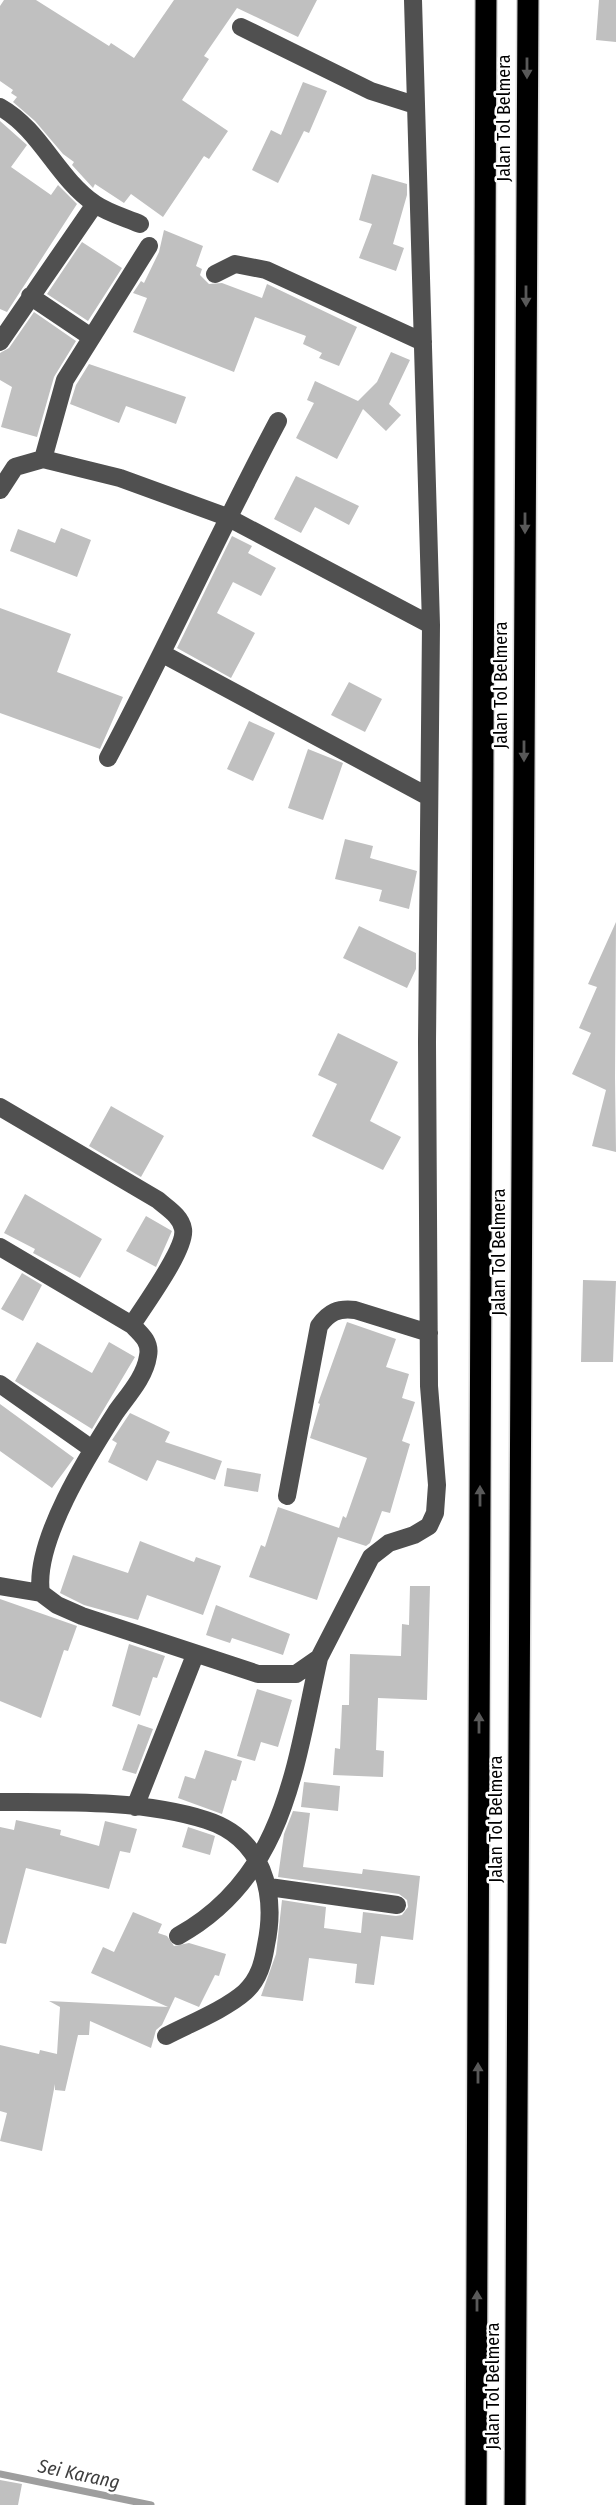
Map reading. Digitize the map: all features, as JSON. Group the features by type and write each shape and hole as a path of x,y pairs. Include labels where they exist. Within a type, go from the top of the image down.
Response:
{"highway":[{"name":"Jalan Tol Belmera","path":"476,2498 486,0"},
{"name":"Jalan Tol Belmera","path":"515,2498 528,0"}],"street":[{"path":"178,1936 203,1923 260,1861 282,1815 319,1658 370,1557 389,1543 414,1535 429,1526 435,1513 437,1485 429,1386 426,1042 431,625 414,0"},
{"path":"241,27 371,91 415,105"},
{"path":"0,107 31,130 60,170 95,204 140,224"},
{"path":"0,342 30,296 79,231 95,204"},
{"path":"43,459 65,380 149,246"},
{"path":"215,274 235,264 266,270 423,342"},
{"path":"30,296 92,337"},
{"path":"108,758 163,654 227,517 278,421"},
{"path":"0,490 15,467 43,459 120,478 227,517 431,625"},
{"path":"163,654 429,797"},
{"path":"0,1107 158,1200 178,1217 184,1230 180,1247 132,1325"},
{"path":"0,1247 132,1325 145,1337 149,1353 144,1370 92,1449 61,1510 39,1578 41,1593"},
{"path":"287,1496 318,1326 325,1317 343,1309 355,1310 429,1333"},
{"path":"0,1384 92,1449"},
{"path":"0,1586 41,1593 57,1605 82,1616 258,1674 296,1674 319,1658"},
{"path":"135,1807 195,1655"},
{"path":"0,1802 135,1807 208,1820 237,1837 260,1861 269,1886 271,1921 259,1975 244,1993 166,2036"},
{"path":"269,1886 397,1905"}],"building":[{"path":"4,0 36,0 109,46 111,43 134,58 174,0 317,0 298,37 237,8 204,56 209,59 182,100 228,131 209,159 204,156 163,217 131,194 124,203 95,184 93,188 72,165 74,162 13,102 17,97 11,93 13,90 0,81 0,6"},
{"path":"599,0 616,0 616,42 596,40"},
{"path":"303,82 327,91 309,133 304,131 278,183 252,170 271,130 281,135"},
{"path":"0,121 27,145 11,167 51,195 58,185 77,204 7,312 0,309"},
{"path":"372,174 407,184 407,195 393,244 404,248 396,271 359,258 372,224 359,220"},
{"path":"164,230 203,246 196,266 202,269 200,275 209,284 222,283 262,298 267,284 357,327 339,366 319,358 322,353 303,344 306,336 255,317 234,372 133,332 147,298 133,293 141,281 144,283 159,252"},
{"path":"82,242 122,268 88,321 47,294"},
{"path":"34,312 76,341 54,377 37,437 1,427 12,387 0,380 0,353 9,348"},
{"path":"391,352 410,360 389,404 401,415 386,431 363,409 337,459 296,438 314,403 307,400 315,381 358,401 377,382"},
{"path":"89,364 186,397 176,424 126,406 119,423 70,404 76,385"},
{"path":"296,476 359,506 349,525 315,507 301,533 274,519"},
{"path":"61,528 91,540 77,577 10,551 18,529 55,543"},
{"path":"232,536 252,546 248,553 276,568 261,596 233,582 217,613 255,633 231,678 177,648"},
{"path":"0,608 71,634 57,672 123,697 100,749 0,713"},
{"path":"349,682 382,699 365,732 331,715"},
{"path":"249,721 275,733 253,781 227,769"},
{"path":"308,749 343,763 323,820 288,808"},
{"path":"345,839 373,846 370,858 417,871 409,909 379,901 382,890 335,879"},
{"path":"616,922 616,1152 592,1146 606,1090 572,1074 591,1033 579,1028 597,987 588,984"},
{"path":"359,926 416,953 416,969 407,988 343,958"},
{"path":"338,1033 398,1062 370,1121 401,1137 383,1170 312,1136 337,1084 318,1075"},
{"path":"111,1106 164,1136 141,1177 89,1146"},
{"path":"25,1194 102,1239 80,1278 33,1253 35,1249 4,1233"},
{"path":"146,1216 172,1231 156,1267 126,1251"},
{"path":"22,1273 42,1285 23,1321 1,1309"},
{"path":"583,1280 616,1281 613,1362 581,1362"},
{"path":"347,1322 396,1339 386,1367 409,1374 402,1398 415,1402 402,1441 410,1444 390,1513 382,1511 370,1543 366,1546 338,1537 317,1600 249,1577 261,1545 265,1547 278,1507 339,1528 343,1516 346,1518 367,1458 310,1438 320,1404 318,1403"},
{"path":"37,1342 92,1373 109,1342 135,1357 92,1429 15,1381"},
{"path":"0,1404 74,1458 52,1488 0,1451"},
{"path":"130,1413 170,1432 165,1442 222,1461 215,1480 157,1460 147,1481 108,1462 117,1443 112,1440"},
{"path":"227,1468 261,1474 258,1492 224,1486"},
{"path":"140,1541 194,1562 196,1557 221,1566 203,1615 147,1595 138,1620 84,1605 60,1593 73,1555 128,1573"},
{"path":"410,1586 430,1586 427,1700 378,1698 376,1750 384,1751 383,1777 333,1775 335,1748 340,1749 342,1705 349,1705 350,1654 401,1656 402,1624 409,1625"},
{"path":"0,1599 77,1626 68,1651 64,1650 41,1718 0,1701"},
{"path":"216,1605 290,1634 283,1655 232,1638 230,1643 206,1635"},
{"path":"129,1644 165,1656 157,1678 153,1677 140,1716 112,1706"},
{"path":"257,1689 292,1700 278,1747 261,1742 255,1761 237,1756"},
{"path":"138,1724 153,1729 136,1774 122,1770"},
{"path":"205,1750 242,1761 236,1781 232,1780 222,1814 178,1798 185,1776 195,1779"},
{"path":"304,1782 340,1786 338,1811 301,1807"},
{"path":"293,1811 310,1813 303,1867 362,1874 363,1869 420,1876 413,1940 381,1936 374,1985 355,1983 357,1964 309,1958 303,2001 261,1996 276,1954 282,1900 326,1907 324,1928 361,1933 363,1912 396,1916 402,1915 408,1907 407,1900 399,1894 278,1877 284,1834"},
{"path":"16,1820 61,1830 60,1835 99,1846 105,1821 137,1829 130,1853 120,1851 109,1889 26,1868 6,1944 0,1943 0,1827 14,1830"},
{"path":"188,1827 215,1836 210,1855 182,1847"},
{"path":"133,1912 162,1924 158,1933 167,1936 174,1946 189,1943 226,1954 219,1976 215,1975 199,2007 175,1997 162,2025 156,2030 151,2048 90,2021 89,2035 78,2035 65,2091 55,2090 55,2084 42,2151 0,2141 7,2113 0,2111 0,2045 39,2054 40,2050 57,2054 60,2007 49,2001 168,2007 91,1973 103,1947 114,1952"},
{"path":"0,2480 22,2484 18,2505 0,2505"}],"waterway":[{"name":"Sei Karang","path":"0,2474 151,2505"}]}
